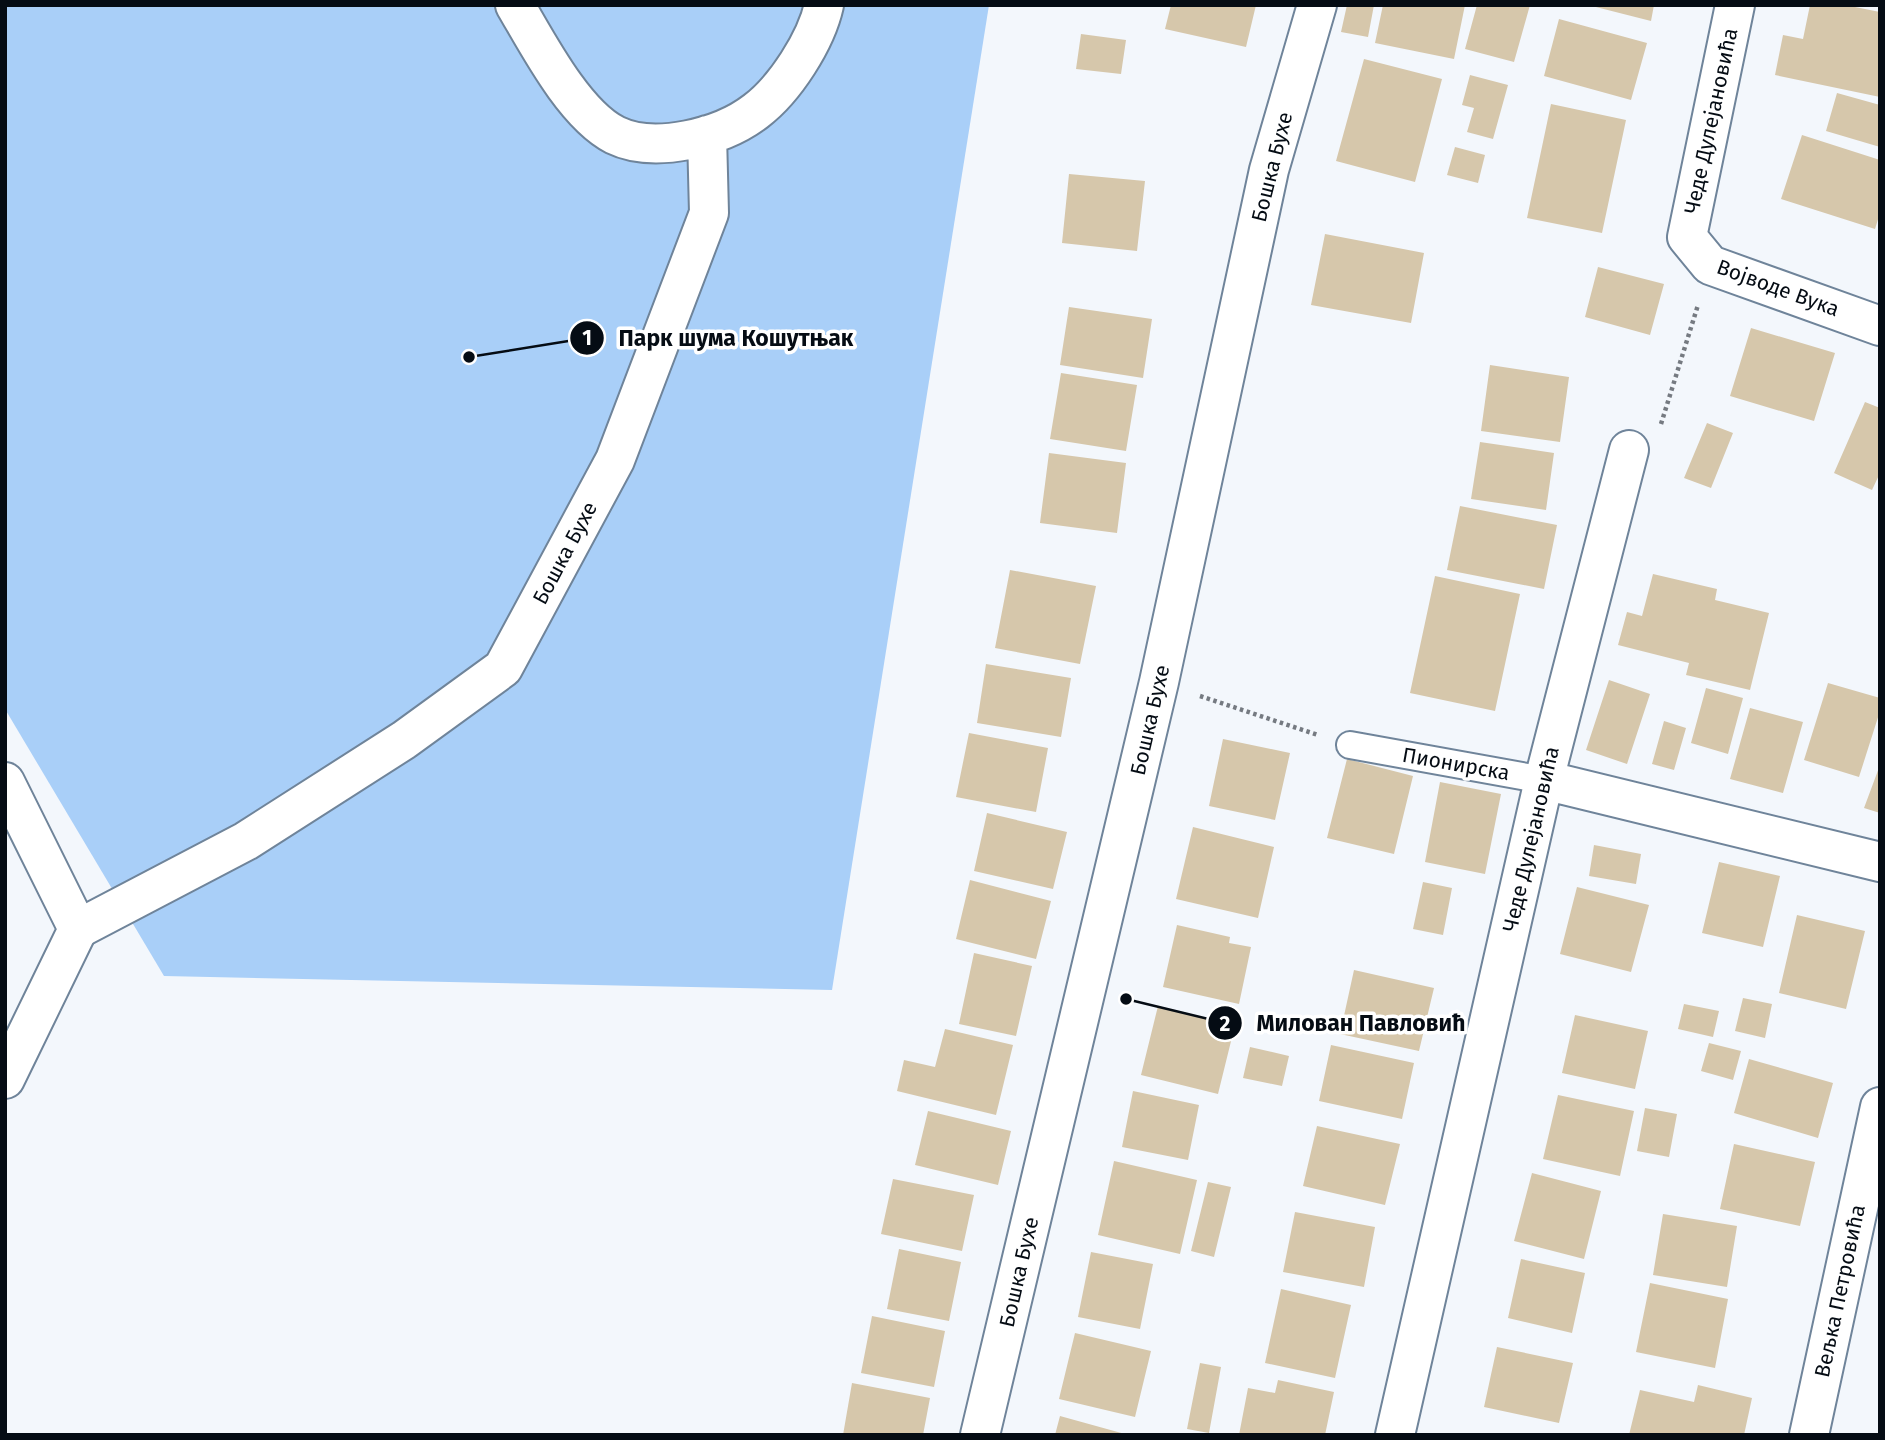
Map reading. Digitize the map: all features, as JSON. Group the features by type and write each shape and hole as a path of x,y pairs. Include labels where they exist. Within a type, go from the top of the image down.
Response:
{"street":[{"path":"515,5 571,97 614,135 658,145 707,135 756,111 797,66 824,5"},
{"name":"Бошка Бухе","path":"980,1435 1159,682 1269,170 1317,5"},
{"name":"Чеде Дулејановића","path":"1699,251 1735,5"},
{"name":"Бошка Бухе","path":"78,929 246,841 404,740 503,668 615,460 709,213 707,135"},
{"name":"Војводе Вука","path":"1699,251 1880,326"},
{"name":"Чеде Дулејановића","path":"1395,1435 1544,780 1629,450"},
{"name":"Пионирска","path":"1544,780 1880,862"},
{"path":"5,782 78,929 5,1079"},
{"name":"Вељка Петровића","path":"1809,1435 1880,1107"}],"lane":[{"name":"Пионирска","path":"1350,746 1544,780"}],"path":[{"path":"1629,450 1659,431 1699,251"},
{"path":"1159,682 1350,746"}],"shaded area":[{"path":"5,5 989,5 832,990 164,976 5,709"}],"building":[{"path":"1171,5 1256,5 1246,47 1165,29"},
{"path":"1347,5 1374,5 1368,37 1341,32"},
{"path":"1383,5 1465,5 1454,59 1375,43"},
{"path":"1477,5 1530,5 1514,62 1465,49"},
{"path":"1588,5 1654,5 1651,21"},
{"path":"1810,5 1845,5 1880,12 1880,97 1775,75 1783,35 1803,39"},
{"path":"1559,19 1647,43 1631,100 1544,76"},
{"path":"1081,34 1126,40 1121,74 1076,69"},
{"path":"1364,59 1442,79 1415,182 1336,161"},
{"path":"1470,75 1508,85 1493,139 1467,132 1474,108 1462,105"},
{"path":"1837,93 1880,105 1880,147 1826,131"},
{"path":"1551,104 1626,120 1602,233 1527,218"},
{"path":"1802,135 1880,160 1880,213 1875,229 1781,199"},
{"path":"1455,147 1485,155 1478,183 1447,175"},
{"path":"1069,174 1145,181 1137,251 1062,243"},
{"path":"1325,234 1424,253 1411,323 1311,305"},
{"path":"1598,267 1664,284 1650,335 1585,317"},
{"path":"1069,307 1152,319 1143,378 1060,365"},
{"path":"1751,328 1835,353 1814,421 1730,396"},
{"path":"1490,365 1569,377 1560,442 1481,431"},
{"path":"1061,373 1137,385 1126,451 1050,439"},
{"path":"1865,402 1880,408 1880,473 1872,490 1834,473"},
{"path":"1707,423 1733,433 1711,488 1684,478"},
{"path":"1480,442 1554,453 1546,510 1471,499"},
{"path":"1049,453 1126,463 1117,533 1040,523"},
{"path":"1460,506 1557,525 1544,589 1447,570"},
{"path":"1010,570 1096,586 1080,664 995,648"},
{"path":"1653,574 1717,589 1715,600 1769,613 1750,690 1686,675 1689,663 1618,645 1627,612 1642,616"},
{"path":"1435,576 1520,594 1495,711 1410,693"},
{"path":"986,664 1071,678 1061,737 977,723"},
{"path":"1609,680 1650,694 1627,764 1586,750"},
{"path":"1828,683 1880,698 1880,711 1859,777 1804,760"},
{"path":"1706,688 1743,698 1728,754 1691,743"},
{"path":"1750,708 1803,722 1783,793 1730,779"},
{"path":"1664,721 1686,728 1674,770 1652,764"},
{"path":"969,733 1048,748 1036,812 956,797"},
{"path":"1223,739 1290,753 1275,820 1209,806"},
{"path":"1347,759 1413,776 1394,854 1327,838"},
{"path":"1880,765 1880,813 1864,808"},
{"path":"1440,782 1501,794 1485,874 1425,862"},
{"path":"987,813 1067,832 1053,889 974,871"},
{"path":"1193,827 1274,847 1258,918 1176,899"},
{"path":"1594,845 1641,854 1636,884 1589,876"},
{"path":"1719,862 1780,876 1763,947 1702,933"},
{"path":"970,880 1051,901 1036,959 956,939"},
{"path":"1423,882 1452,888 1443,935 1413,929"},
{"path":"1577,887 1649,905 1631,972 1560,954"},
{"path":"1797,915 1865,931 1846,1009 1779,993"},
{"path":"1177,925 1230,937 1229,943 1251,947 1239,1004 1163,987"},
{"path":"974,953 1032,966 1016,1036 959,1024"},
{"path":"1354,970 1434,988 1419,1051 1340,1034"},
{"path":"1743,998 1772,1004 1765,1038 1735,1031"},
{"path":"1684,1004 1719,1011 1713,1037 1678,1029"},
{"path":"1158,1006 1235,1025 1218,1094 1141,1075"},
{"path":"1575,1015 1648,1031 1635,1089 1562,1073"},
{"path":"945,1029 1013,1045 996,1115 897,1091 904,1060 935,1067"},
{"path":"1709,1043 1741,1051 1733,1080 1701,1071"},
{"path":"1331,1045 1414,1063 1402,1119 1319,1101"},
{"path":"1250,1047 1289,1056 1282,1086 1243,1078"},
{"path":"1749,1059 1833,1083 1818,1138 1734,1113"},
{"path":"1133,1091 1199,1105 1188,1160 1122,1147"},
{"path":"1558,1095 1634,1111 1620,1176 1543,1159"},
{"path":"1645,1108 1677,1114 1669,1157 1637,1151"},
{"path":"928,1111 1011,1131 998,1185 915,1165"},
{"path":"1317,1126 1400,1144 1385,1205 1303,1186"},
{"path":"1734,1144 1815,1162 1800,1226 1720,1209"},
{"path":"1114,1161 1197,1180 1180,1254 1098,1235"},
{"path":"1532,1173 1601,1191 1584,1259 1514,1241"},
{"path":"893,1179 974,1195 962,1251 881,1234"},
{"path":"1208,1182 1231,1187 1214,1257 1191,1251"},
{"path":"1295,1212 1375,1227 1364,1287 1283,1272"},
{"path":"1663,1214 1737,1226 1727,1287 1653,1275"},
{"path":"899,1249 961,1262 949,1321 887,1309"},
{"path":"1091,1252 1153,1264 1140,1329 1078,1317"},
{"path":"1521,1259 1585,1273 1572,1333 1508,1318"},
{"path":"1650,1283 1728,1299 1715,1368 1636,1352"},
{"path":"1281,1289 1351,1305 1335,1378 1265,1363"},
{"path":"872,1316 945,1331 934,1387 861,1373"},
{"path":"1075,1333 1151,1351 1135,1417 1059,1399"},
{"path":"1497,1347 1573,1363 1559,1423 1484,1407"},
{"path":"1200,1363 1221,1367 1209,1433 1187,1429"},
{"path":"1278,1380 1334,1392 1325,1435 1239,1435 1248,1388 1275,1393"},
{"path":"852,1383 930,1398 923,1435 843,1435"},
{"path":"1698,1385 1752,1398 1744,1435 1629,1435 1640,1390 1694,1402"},
{"path":"1060,1416 1125,1434 1125,1435 1055,1435"}],"place":[{"name":"Парк шума Кошутњак","path":"469,357"},
{"name":"Милован Павловић","path":"1126,999"}]}
